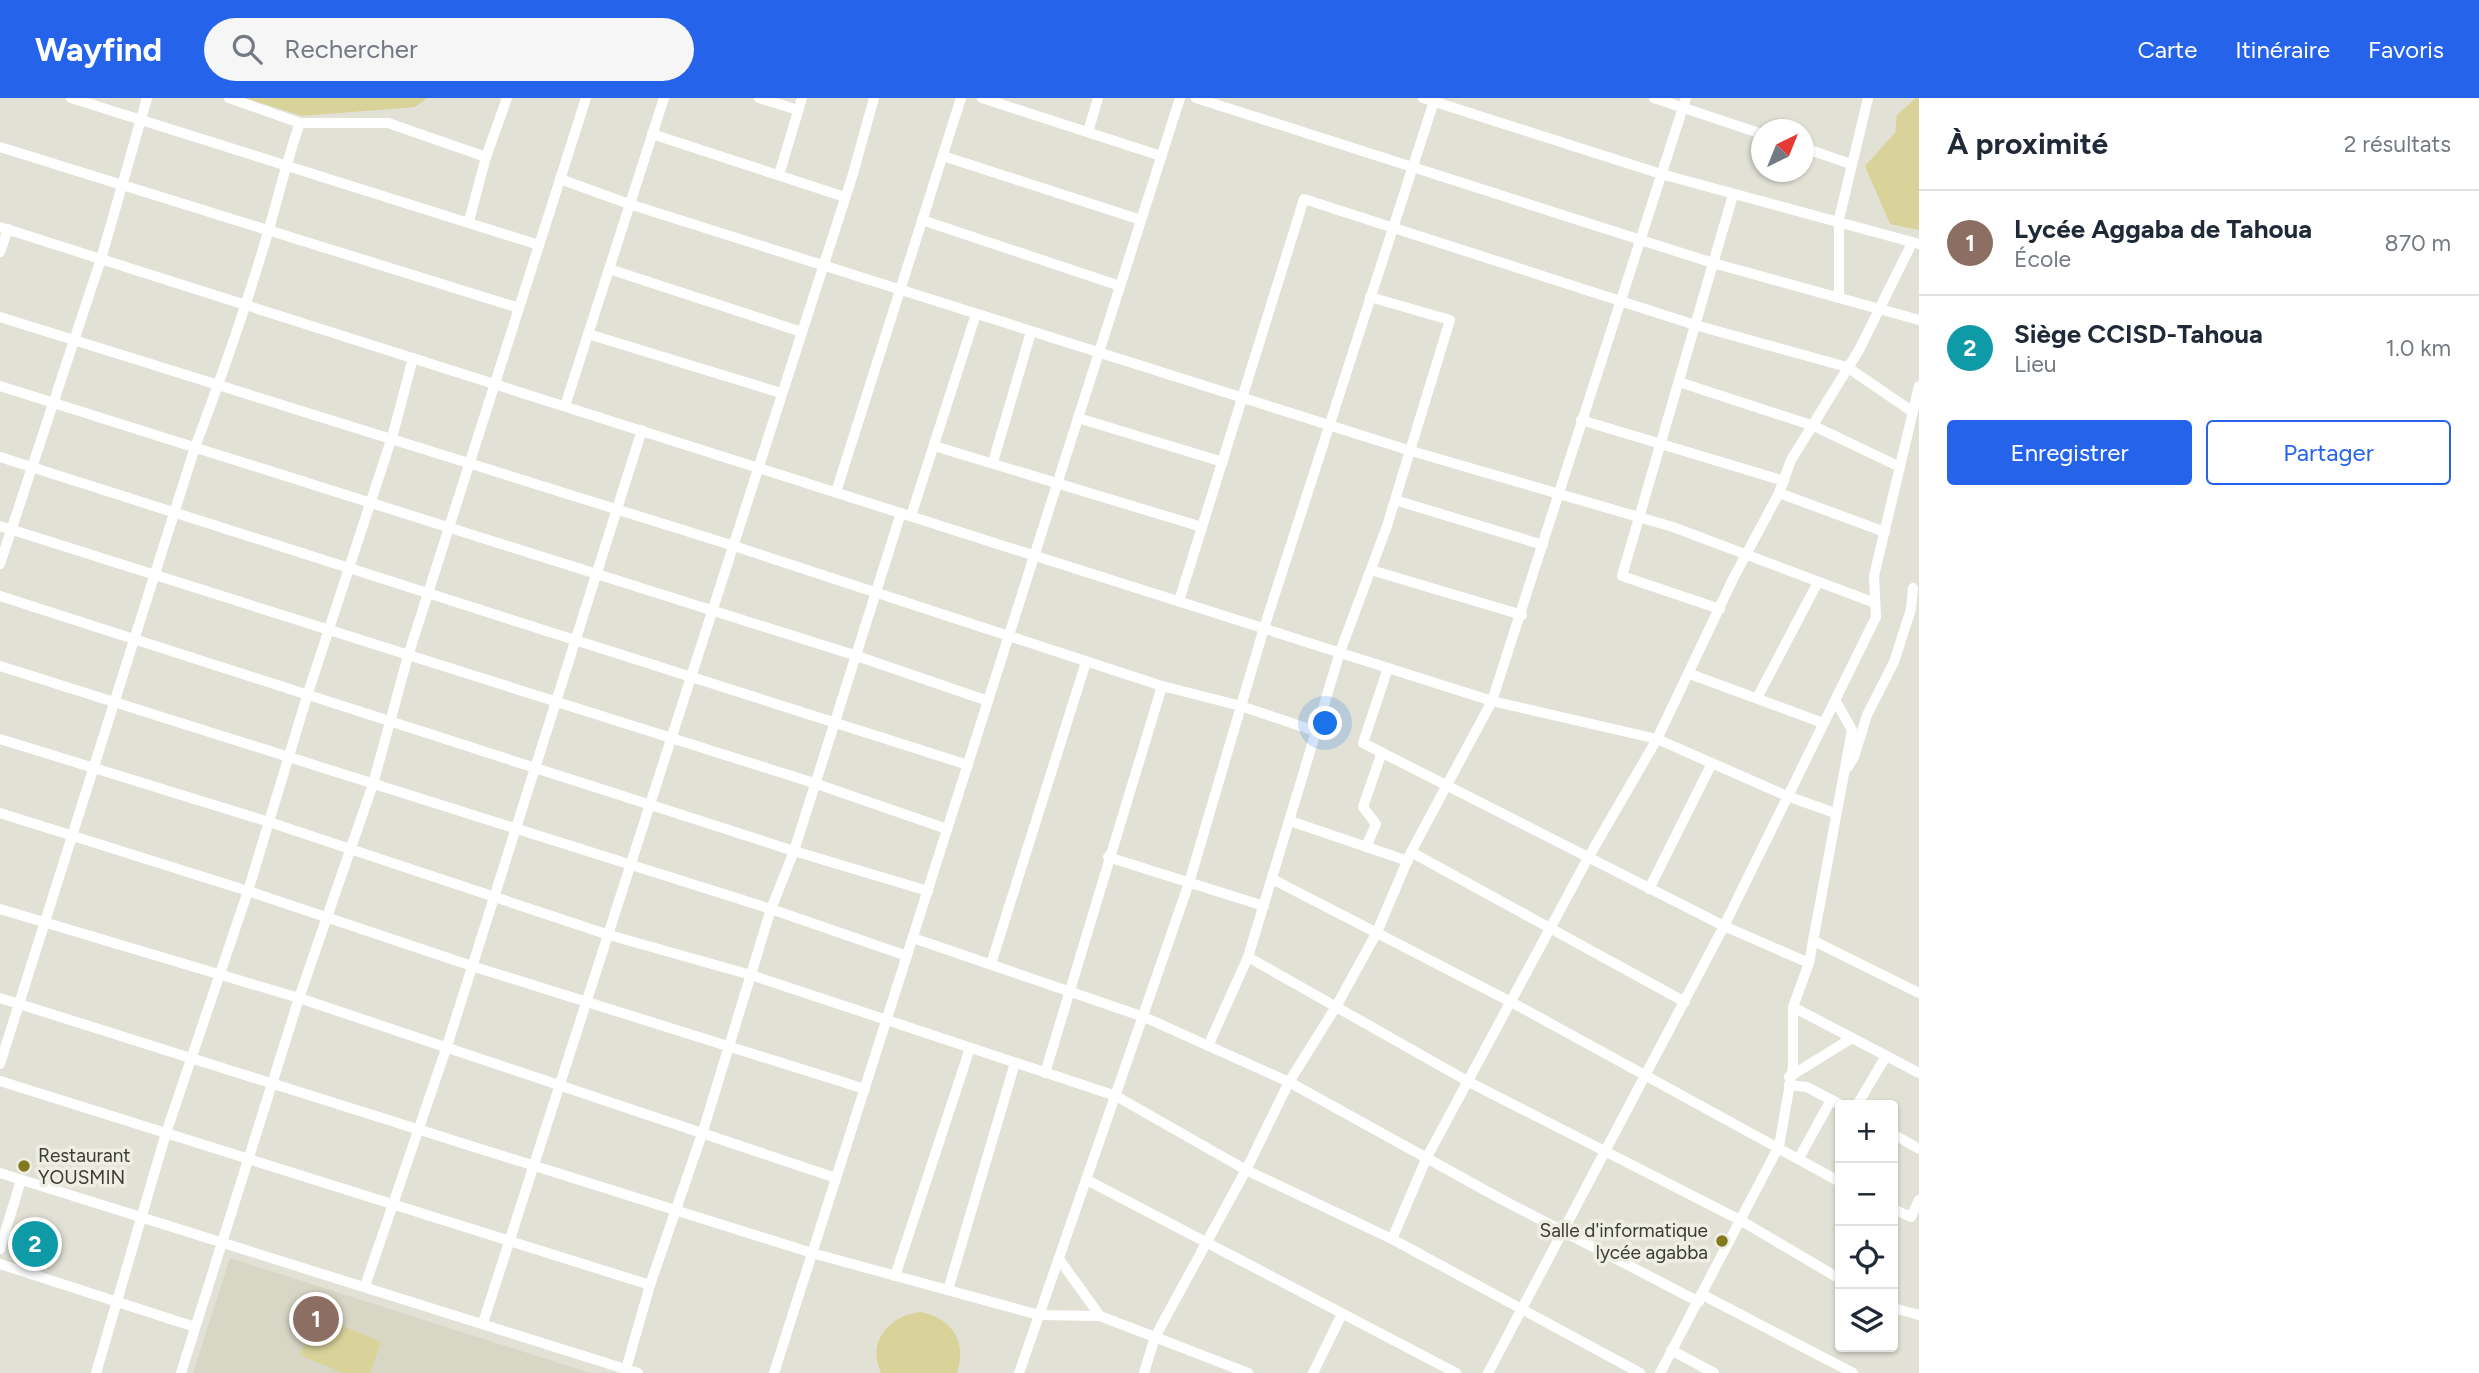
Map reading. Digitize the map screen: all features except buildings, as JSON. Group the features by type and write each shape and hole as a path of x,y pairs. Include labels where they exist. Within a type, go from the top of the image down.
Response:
{"street":[{"path":"71,98 285,163 539,246"},
{"path":"0,564 101,259 148,98"},
{"path":"229,98 300,123 388,123 486,156"},
{"path":"468,221 486,156 507,98"},
{"path":"181,1373 299,998 373,784 408,656 586,98"},
{"path":"565,406 664,98"},
{"path":"759,98 798,110"},
{"path":"779,175 802,98"},
{"path":"483,1323 585,1001 609,936 756,467 802,332 874,98"},
{"path":"836,492 961,98"},
{"path":"982,98 1161,156"},
{"path":"1088,132 1098,98"},
{"path":"774,1373 1180,98"},
{"path":"1196,98 1713,262 1919,320"},
{"path":"1392,1239 1427,1157 1513,1003 1588,858 1657,739 1779,493 1791,460 1859,350 1878,309 1915,244 1661,174 1423,98"},
{"path":"1654,98 1685,102 1751,129"},
{"path":"1839,298 1839,224 1868,98"},
{"path":"1019,1373 1189,883 1264,628 1332,426 1370,297 1435,100"},
{"path":"1144,1373 1155,1337 1246,1170 1289,1082 1337,1005 1377,932 1410,857 1492,701 1522,615 1581,420 1685,102"},
{"path":"0,1064 195,447 219,385 268,231 285,163 300,123"},
{"path":"652,134 845,197"},
{"path":"0,147 519,308"},
{"path":"1814,151 1851,164"},
{"path":"943,156 1141,220"},
{"path":"560,179 629,204 823,263 1408,450 1639,516 1721,543 1746,555 1875,603"},
{"path":"1720,609 1622,576 1733,195"},
{"path":"1179,601 1304,199 1393,230 1695,325 1847,367 1913,412"},
{"path":"922,220 1120,286"},
{"path":"0,252 4,228 1492,701 1657,739 1787,796 1835,813"},
{"path":"609,269 802,332"},
{"path":"1208,1046 1248,957 1340,652 1395,500 1408,450 1450,320 1370,297"},
{"path":"626,1369 650,1285 703,1131 771,909 794,851 854,655 875,593 934,446 976,314"},
{"path":"0,317 731,545 1161,687 1241,706 1318,732"},
{"path":"993,462 1031,331"},
{"path":"588,334 781,393"},
{"path":"96,1373 119,1302 166,1133 194,1059 218,975 248,891 288,756 391,438 413,358"},
{"path":"1679,382 1814,426 1900,467"},
{"path":"0,386 854,655 988,701"},
{"path":"1488,1373 1685,1002 1876,617 1874,576 1919,386"},
{"path":"1078,418 1223,462"},
{"path":"1581,420 1660,446 1784,481"},
{"path":"365,1286 416,1129 447,1046 642,430"},
{"path":"934,446 1202,527"},
{"path":"0,457 968,765"},
{"path":"1779,493 1885,532"},
{"path":"1395,500 1543,545"},
{"path":"0,526 814,783 947,829"},
{"path":"1371,570 1522,615"},
{"path":"1757,698 1818,582"},
{"path":"1843,774 1854,757 1867,715 1894,662 1911,608 1913,588"},
{"path":"0,596 794,851 928,891"},
{"path":"990,964 1086,662"},
{"path":"0,666 516,831 771,909 907,956"},
{"path":"1388,668 1363,743 1724,926 1810,963"},
{"path":"1690,674 1823,723"},
{"path":"1045,1073 1068,989 1161,687"},
{"path":"1660,1373 1779,1146 1793,1067 1793,1007 1810,963 1852,730 1835,700"},
{"path":"0,738 269,822 609,936 751,975 1116,1096 1246,1170 1392,1239 1640,1373"},
{"path":"1366,847 1376,824 1363,807 1382,752"},
{"path":"1649,888 1712,763"},
{"path":"0,813 248,891 471,966 729,1044 865,1089"},
{"path":"1290,821 1366,847 1410,857 1552,929 1685,1002"},
{"path":"1108,857 1264,906"},
{"path":"1272,879 1513,1003 1779,1146 1835,1179"},
{"path":"0,909 299,998 703,1131 836,1178"},
{"path":"913,938 1068,989 1143,1017 1289,1082 1565,1231 1853,1373"},
{"path":"1814,941 1919,993"},
{"path":"1248,957 1469,1082 1740,1220 1835,1276"},
{"path":"0,998 812,1253 1039,1315 1100,1316 1248,1373"},
{"path":"1793,1007 1919,1073"},
{"path":"1789,1081 1852,1038"},
{"path":"895,1276 970,1048"},
{"path":"1860,1100 1886,1056"},
{"path":"948,1290 1015,1063"},
{"path":"0,1081 650,1285"},
{"path":"1789,1081 1807,1087 1835,1102"},
{"path":"1799,1158 1835,1104"},
{"path":"1898,1137 1919,1149"},
{"path":"0,1173 638,1373"},
{"path":"0,1249 22,1180"},
{"path":"1087,1180 1455,1373"},
{"path":"1898,1211 1915,1219 1919,1200"},
{"path":"1059,1259 1100,1316"},
{"path":"0,1264 195,1327"},
{"path":"1898,1309 1919,1315"},
{"path":"1313,1373 1342,1314"},
{"path":"1671,1350 1714,1373"}],"shaded area":[{"path":"245,98 427,98 415,107 302,116"},
{"path":"1919,98 1919,230 1890,224 1865,166 1895,133 1897,115"},
{"path":"230,1258 590,1373 193,1373"},
{"path":"921,1312 942,1320 955,1333 960,1351 957,1373 881,1373 877,1350 884,1332 900,1318"},
{"path":"316,1315 381,1342 370,1373 343,1373 300,1355"}],"place":[{"name":"Restaurant YOUSMIN","path":"24,1166"},
{"name":"Salle d'informatique lycée agabba","path":"1722,1241"},
{"name":"Siège CCISD-Tahoua","path":"35,1244"},
{"name":"Lycée Aggaba de Tahoua","path":"316,1319"}]}
